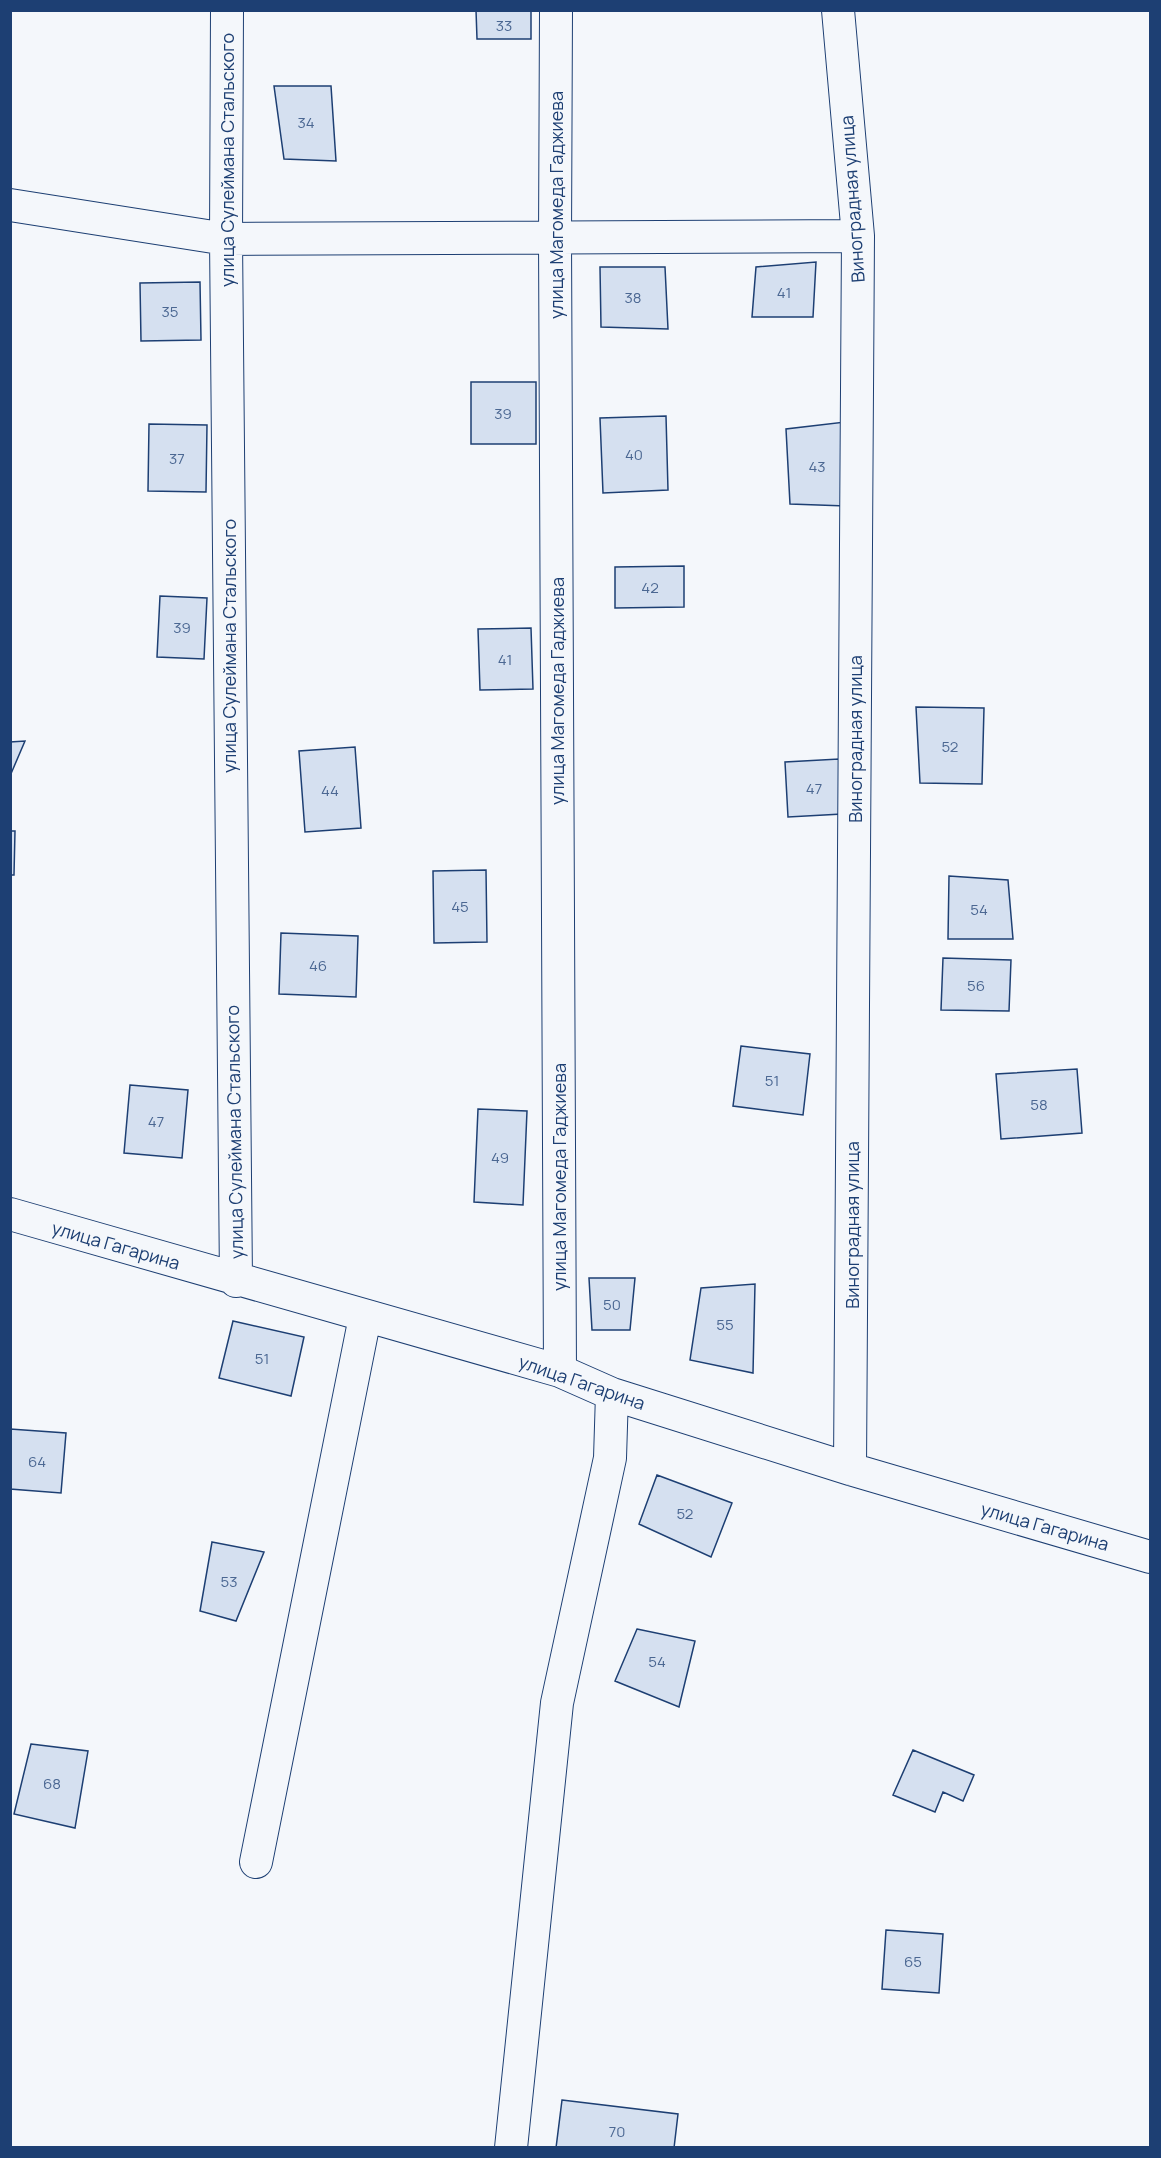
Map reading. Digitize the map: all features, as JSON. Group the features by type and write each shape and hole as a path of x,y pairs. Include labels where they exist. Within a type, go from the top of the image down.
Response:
{"street":[{"name":"улица Сулеймана Стальского","path":"227,10 226,239 236,1281"},
{"name":"улица Магомеда Гаджиева","path":"556,10 560,1371"},
{"name":"Виноградная улица","path":"838,10 858,236 850,1469"},
{"path":"10,205 226,239 858,236"},
{"name":"улица Гагарина","path":"10,1214 236,1281 560,1371 612,1394 850,1469 1150,1557"},
{"path":"256,1862 364,1317"},
{"path":"511,2148 557,1703 610,1458 612,1394"}],"building":[{"path":"476,10 531,10 531,39 477,39"},
{"path":"274,86 331,86 336,161 284,159"},
{"path":"816,262 813,317 752,317 756,267"},
{"path":"600,267 665,267 668,329 601,327"},
{"path":"200,282 201,340 141,341 140,283"},
{"path":"471,382 536,382 536,444 471,444"},
{"path":"666,416 668,490 603,493 600,418"},
{"path":"845,422 846,506 790,504 786,429"},
{"path":"149,424 207,425 206,492 148,491"},
{"path":"684,566 684,607 615,608 615,567"},
{"path":"160,596 207,598 204,659 157,657"},
{"path":"531,628 533,689 480,690 478,629"},
{"path":"916,707 984,708 982,784 920,783"},
{"path":"25,741 10,776 10,742"},
{"path":"355,747 361,828 305,832 299,751"},
{"path":"839,759 842,814 788,817 785,762"},
{"path":"10,831 15,831 14,875 10,875"},
{"path":"486,870 487,942 434,943 433,871"},
{"path":"949,876 1008,880 1013,939 948,939"},
{"path":"281,933 358,936 356,997 279,994"},
{"path":"943,958 1011,960 1009,1011 941,1010"},
{"path":"741,1046 810,1054 803,1115 733,1106"},
{"path":"1077,1069 1082,1133 1001,1139 996,1074"},
{"path":"130,1085 188,1090 182,1158 124,1153"},
{"path":"478,1109 527,1111 523,1205 474,1202"},
{"path":"589,1278 635,1278 630,1330 592,1330"},
{"path":"755,1284 753,1373 690,1360 701,1288"},
{"path":"233,1321 304,1337 291,1396 219,1378"},
{"path":"10,1429 66,1433 61,1493 10,1489"},
{"path":"657,1475 732,1503 711,1557 639,1524"},
{"path":"212,1542 264,1552 236,1621 200,1611"},
{"path":"637,1629 695,1641 679,1707 615,1681"},
{"path":"31,1744 88,1751 75,1828 14,1814"},
{"path":"913,1750 974,1775 963,1801 943,1792 935,1812 893,1795"},
{"path":"886,1930 943,1934 939,1993 882,1989"},
{"path":"886,1930 943,1934 939,1993 882,1989"},
{"path":"562,2100 678,2114 674,2148 556,2148"}]}
